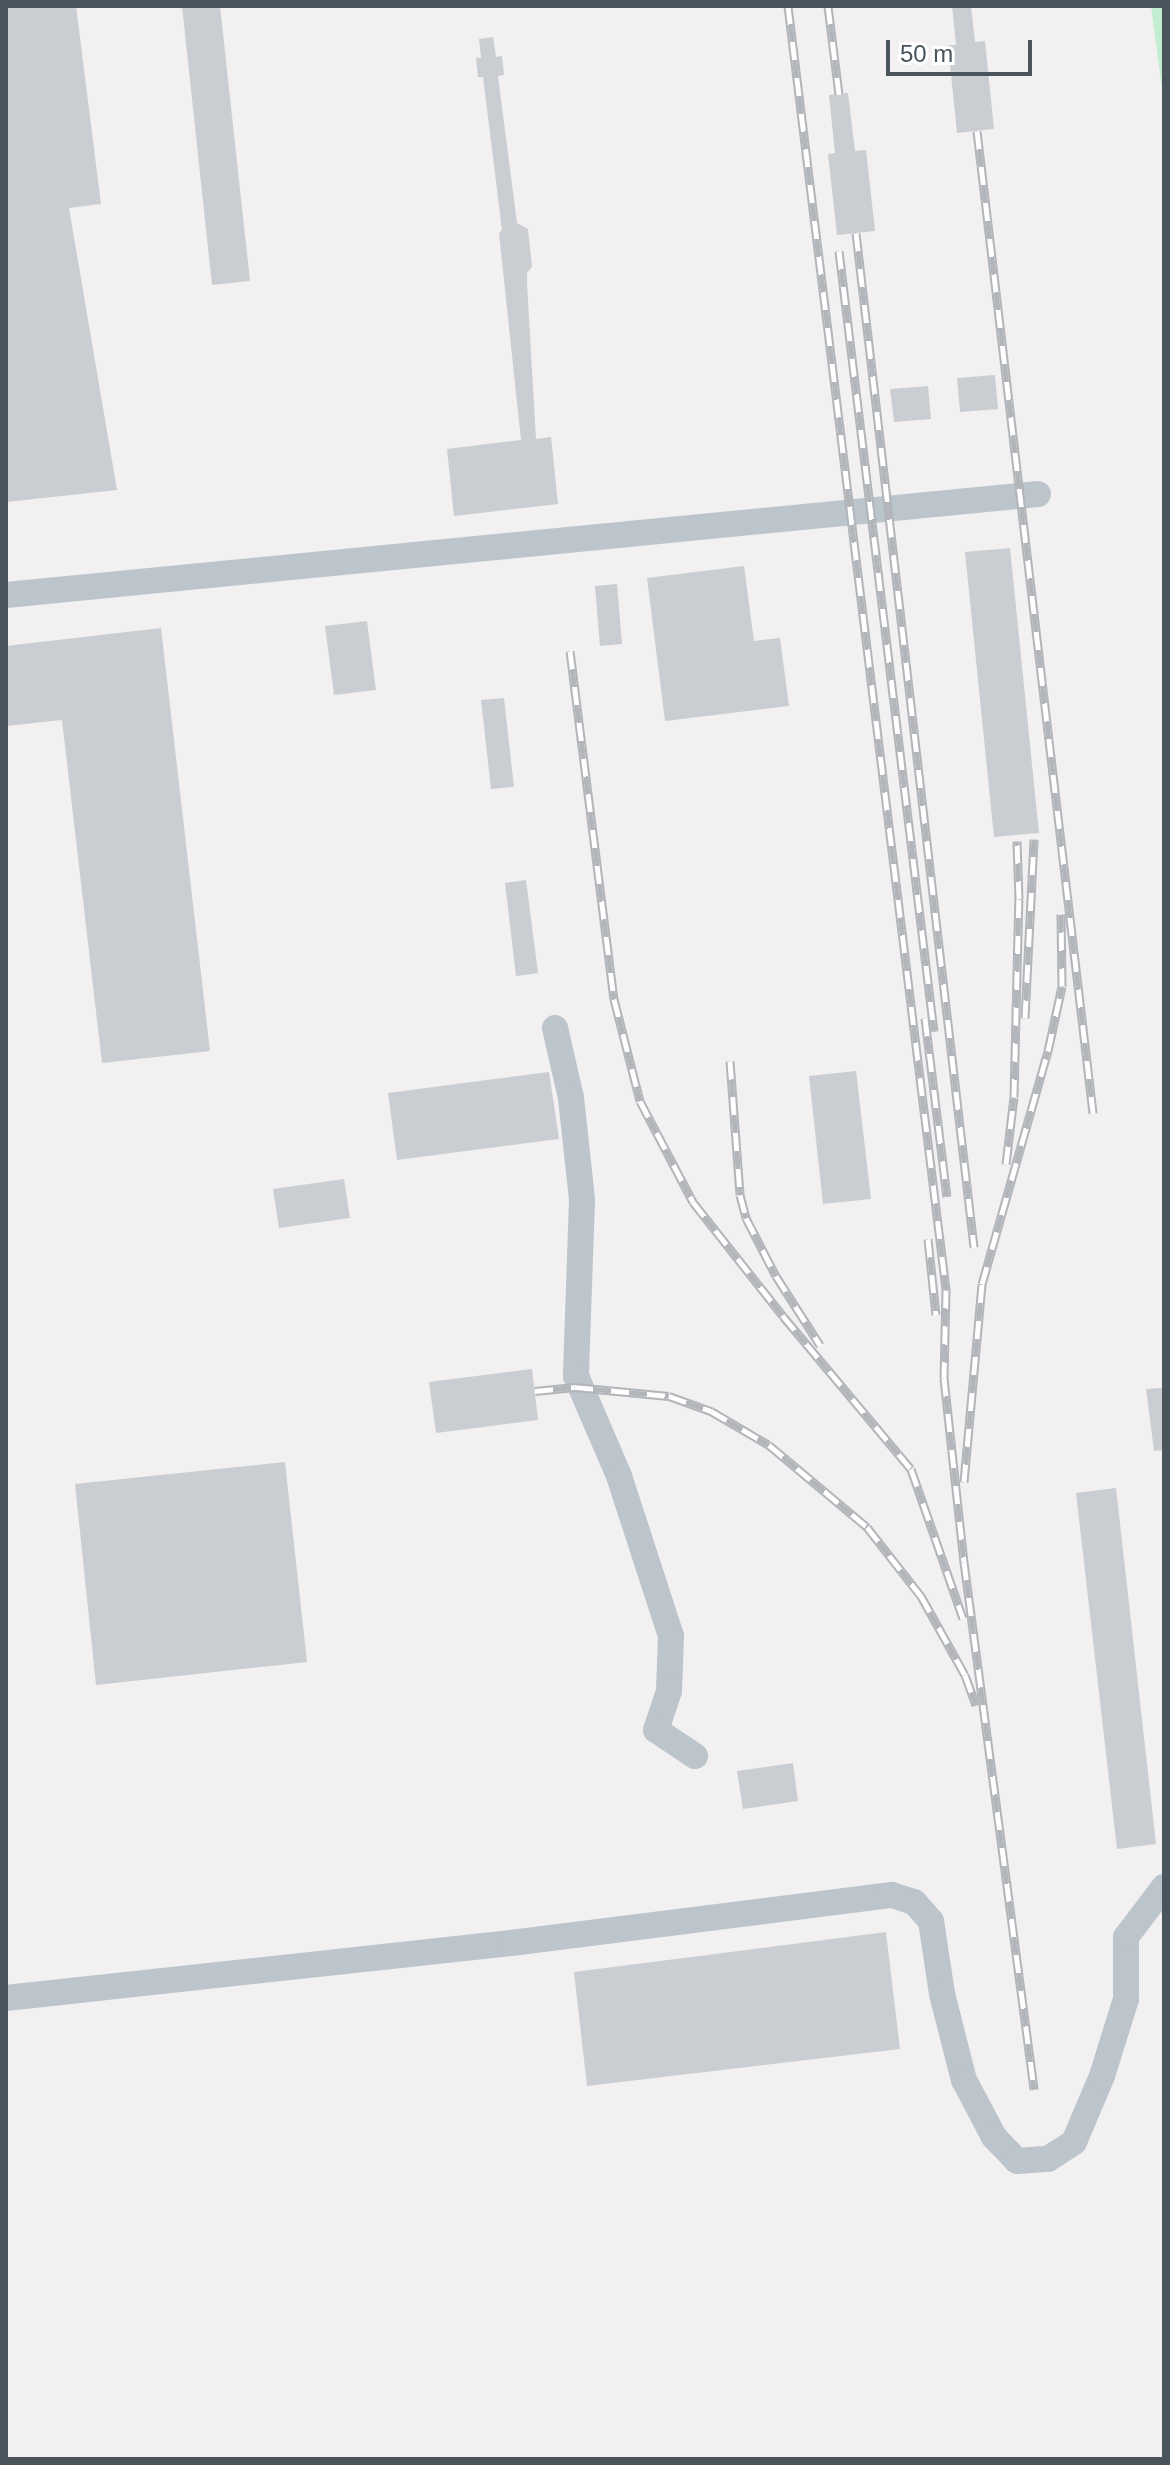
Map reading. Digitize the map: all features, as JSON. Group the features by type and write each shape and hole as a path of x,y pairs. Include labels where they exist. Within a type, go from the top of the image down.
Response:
{"lane":[{"path":"6,595 1038,494"},
{"path":"555,1028 571,1098 582,1200 576,1376 619,1476 671,1636 669,1691 656,1730 695,1756"},
{"path":"6,1998 511,1943 892,1895 914,1902 931,1921 942,1994 964,2080 994,2137 1017,2161 1048,2159 1074,2142 1102,2076 1126,1999 1126,1937 1164,1887"}],"green space":[{"path":"1151,6 1164,6 1164,104"}],"building":[{"path":"6,6 76,6 101,204 69,208 117,490 6,502"},
{"path":"182,6 220,6 250,281 212,285"},
{"path":"952,6 971,6 975,42 985,41 994,129 957,133 948,45 956,45"},
{"path":"493,37 496,57 502,56 504,75 498,76 517,223 528,229 532,267 527,273 527,284 536,439 551,437 558,504 454,516 447,449 521,440 499,233 502,230 483,77 478,77 476,58 481,58 479,39"},
{"path":"848,93 855,151 866,150 875,231 837,235 828,154 835,153 829,95"},
{"path":"995,375 998,409 960,412 957,378"},
{"path":"928,386 931,419 894,422 890,389"},
{"path":"1010,548 1039,833 994,837 965,552"},
{"path":"744,566 754,641 780,638 789,706 665,721 647,578"},
{"path":"617,584 622,644 600,646 595,586"},
{"path":"367,621 376,690 334,695 325,626"},
{"path":"161,628 210,1051 102,1063 62,720 6,726 6,646"},
{"path":"504,698 514,787 491,789 481,700"},
{"path":"526,880 538,973 516,976 505,883"},
{"path":"856,1071 871,1199 823,1204 809,1076"},
{"path":"549,1072 559,1139 397,1160 388,1093"},
{"path":"344,1179 350,1218 279,1228 273,1189"},
{"path":"532,1369 538,1420 436,1433 429,1382"},
{"path":"1162,1388 1164,1450 1154,1451 1146,1389"},
{"path":"285,1462 307,1662 96,1685 75,1484"},
{"path":"1116,1488 1156,1844 1117,1849 1076,1493"},
{"path":"793,1763 798,1801 743,1809 737,1771"},
{"path":"886,1932 900,2049 587,2086 574,1972"}],"railway":[{"path":"788,6 946,1290 944,1378 964,1562 1034,2089"},
{"path":"828,6 839,94"},
{"path":"977,131 1093,1113"},
{"path":"856,233 974,1247"},
{"path":"839,251 934,1031"},
{"path":"570,651 614,999 640,1101 693,1202 911,1469 963,1618"},
{"path":"1025,1018 1034,839"},
{"path":"1006,1164 1014,1097 1019,899 1017,841"},
{"path":"964,1482 982,1284 1048,1051 1062,986 1061,914"},
{"path":"925,1018 947,1197"},
{"path":"730,1061 740,1195 746,1218 776,1276 820,1345"},
{"path":"928,1239 936,1315"},
{"path":"535,1391 575,1387 669,1396 711,1411 769,1445 867,1527 921,1596 965,1675 976,1705"}]}
